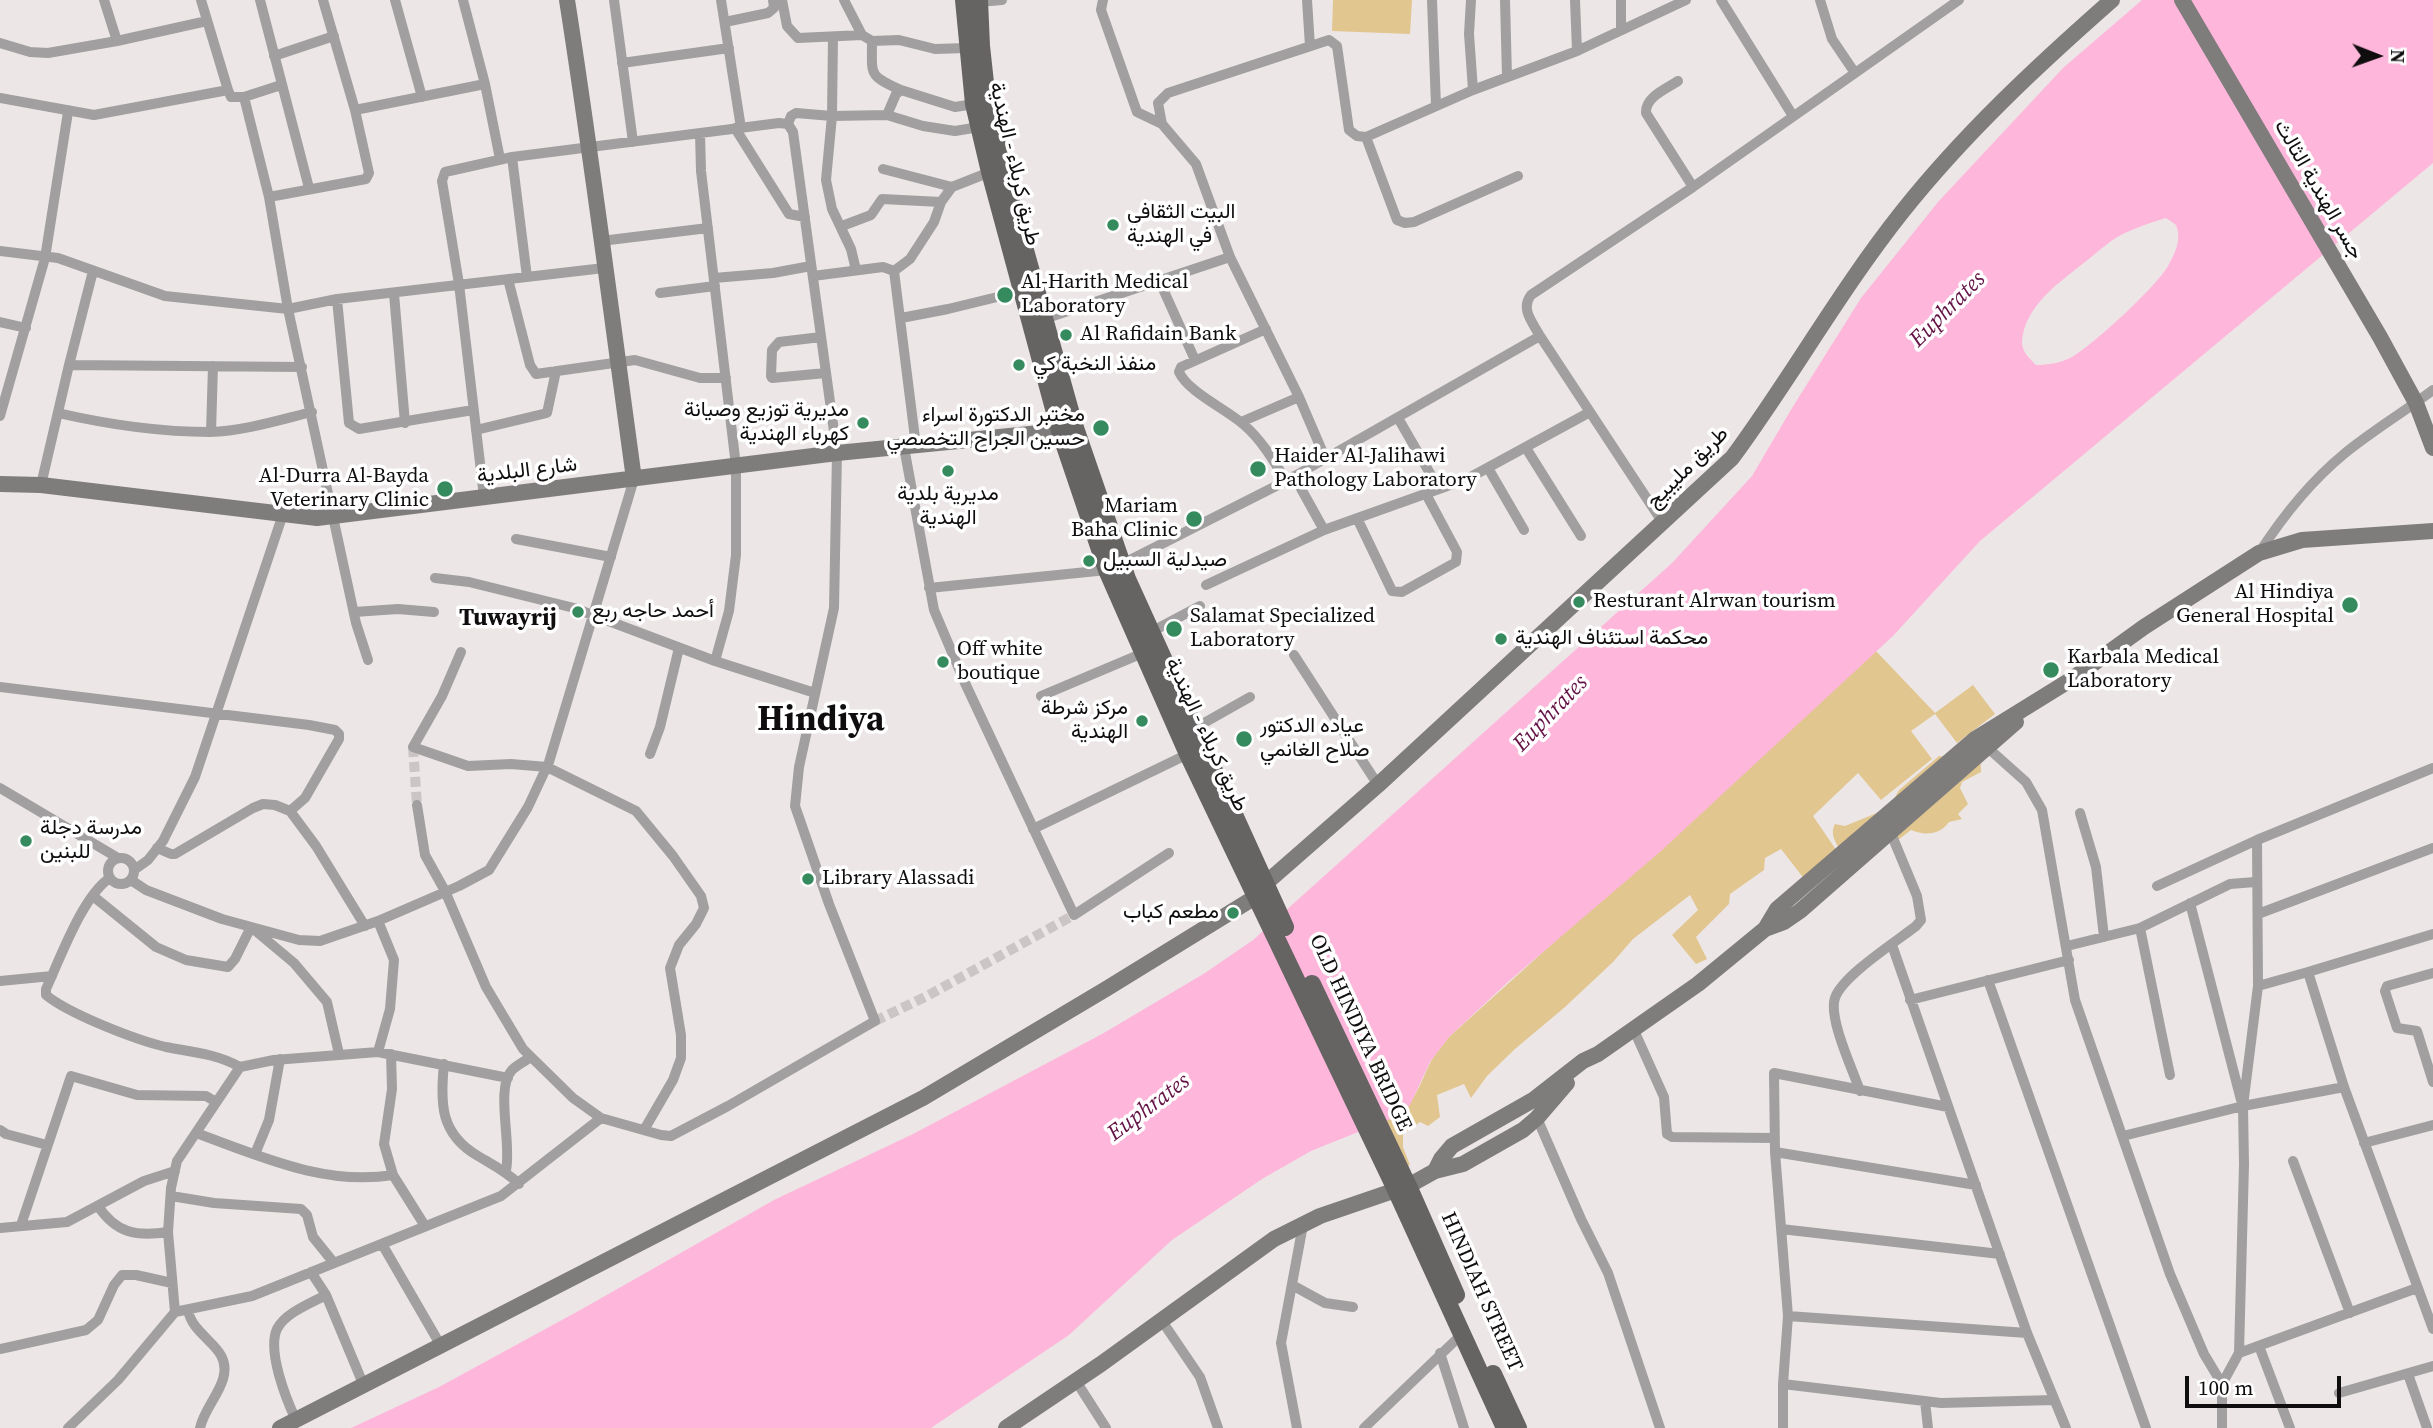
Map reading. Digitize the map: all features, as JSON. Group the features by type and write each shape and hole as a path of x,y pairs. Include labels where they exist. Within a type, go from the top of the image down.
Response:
{"main road":[{"name":"طريق كربلاء - الهندية","path":"974,1 967,48 974,104 1021,291 1060,431 1114,567 1143,653 1188,754 1272,914"},
{"path":"974,1 986,92 1000,165 1114,567 1151,632 1195,728 1261,889"},
{"name":"OLD HINDIYA BRIDGE","path":"1272,914 1400,1183"},
{"name":"HINDIAH STREET","path":"1400,1183 1461,1335 1504,1428"},
{"name":"HINDIAH STREET","path":"1400,1183 1518,1428"}],"street":[{"path":"104,0 117,41"},
{"path":"201,0 231,97 244,97 281,85"},
{"path":"260,0 309,188"},
{"path":"269,197 366,179 369,173 355,110 323,0"},
{"path":"395,0 422,97"},
{"path":"463,0 506,158 527,278"},
{"path":"0,788 118,858 128,860 133,875 146,890 222,919 299,940 320,941 365,926 489,870 528,807 547,766 634,479 590,148 566,0"},
{"path":"614,0 633,142"},
{"path":"722,0 738,128 789,214 805,217"},
{"path":"725,22 768,13 774,8 773,0"},
{"path":"782,0 787,26 797,38 867,38 899,40 935,49 967,48"},
{"path":"844,0 867,38 872,72 876,79 955,107 974,104"},
{"path":"974,1 1002,0"},
{"path":"1103,0 1101,10 1137,112 1162,124 1196,163 1230,257 1299,397 1326,460"},
{"path":"1307,0 1310,46"},
{"path":"1432,0 1436,106"},
{"path":"1471,0 1469,34 1473,90"},
{"path":"1506,0 1507,77"},
{"path":"1576,0 1577,51"},
{"path":"1621,0 1621,30"},
{"path":"1162,124 1158,103 1168,93 1329,40 1336,46 1349,130 1357,136 1366,137 1473,90 1577,51 1667,4 1686,0"},
{"path":"1721,0 1793,116"},
{"path":"1820,0 1832,39 1855,73"},
{"path":"1663,523 1540,336 1525,306 1531,295 1693,187 1959,0"},
{"name":"طريق مليبيج","path":"280,1428 923,1098 1106,989 1261,889 1378,785 1732,458 1844,291 1901,213 1969,134 2112,0"},
{"name":"جسر الهندية الثالث","path":"2182,0 2380,337 2416,403 2433,448"},
{"path":"0,43 30,52 48,53 207,21"},
{"path":"274,56 334,36"},
{"path":"833,37 832,116 827,180 832,209 842,226 856,270"},
{"path":"622,63 729,48"},
{"path":"1678,81 1650,100 1645,108 1693,187"},
{"path":"355,110 485,84"},
{"path":"0,98 68,112 106,115 228,90"},
{"path":"887,115 895,94 901,90"},
{"path":"244,97 269,197 288,309 354,612 368,660"},
{"path":"0,416 6,373 26,328 45,258 68,112"},
{"path":"788,124 791,116 796,113 832,116 887,115 923,126 955,131 979,127"},
{"path":"484,497 459,284 442,181 445,172 506,158 788,124"},
{"path":"417,805 425,855 444,891 486,987 523,1049 573,1098 601,1118 671,1136 875,1021 829,904 795,806 799,766 834,608 837,453 793,132 788,124"},
{"path":"700,133 701,171 736,466 736,555 729,611 715,662"},
{"path":"1366,137 1397,220 1405,223 1414,222 1518,176"},
{"path":"883,169 952,187"},
{"path":"894,271 910,259 952,187 990,172"},
{"path":"842,226 872,215 882,199 941,202"},
{"path":"601,240 708,228"},
{"path":"0,251 58,258 165,296 288,309 337,299 604,268"},
{"path":"1044,319 1230,257"},
{"path":"660,293 773,274 883,267 894,271"},
{"path":"41,485 93,271"},
{"path":"894,271 901,317 910,446 934,610 1074,915 1169,853"},
{"path":"508,279 532,371 536,374 635,360 700,378 726,379"},
{"path":"1159,280 1195,360"},
{"path":"901,317 948,309 1021,291"},
{"path":"394,294 405,422"},
{"path":"337,299 349,424 359,429 473,411"},
{"path":"0,322 26,328"},
{"path":"1266,328 1181,367 1180,372 1182,377 1241,422 1290,479 1324,530"},
{"path":"929,588 1114,567 1326,460 1540,336"},
{"path":"821,337 779,342 772,350 771,376 826,373"},
{"path":"69,365 302,367"},
{"path":"211,432 213,366"},
{"path":"476,430 547,413 556,371"},
{"path":"2259,554 2290,509 2326,469 2433,390"},
{"path":"1241,422 1299,397"},
{"path":"58,413 148,428 211,432 251,427 312,412"},
{"path":"1206,585 1324,530 1440,489 1488,468 1590,412"},
{"path":"1398,418 1440,489"},
{"name":"شارع البلدية","path":"0,484 41,485 317,518 837,453 1060,431"},
{"path":"1526,448 1581,536"},
{"path":"1488,468 1524,530"},
{"path":"1357,518 1392,591 1402,592 1456,562 1457,552 1426,494"},
{"path":"118,858 110,864 108,871 115,883 122,884 157,848 176,818 195,777 283,514"},
{"path":"1765,929 1777,909 1975,739 2072,679 2144,627 2259,554 2302,540 2433,531"},
{"path":"516,539 611,557"},
{"path":"435,578 469,582 561,605 715,662 815,693"},
{"path":"1151,632 1200,606"},
{"path":"354,612 398,609 434,612"},
{"path":"650,754 660,727 679,648"},
{"path":"461,652 442,696 413,747 468,766 547,766 636,811 701,896 704,908 696,924 679,945 670,968 681,1035 681,1058 673,1080 644,1130"},
{"path":"1041,696 1143,653"},
{"path":"1294,655 1378,785"},
{"path":"0,687 335,730 339,739 305,798 290,811"},
{"path":"1195,728 1250,697"},
{"path":"1006,1428 1162,1321 1274,1239 1320,1216 1400,1183 1463,1164 1524,1130 1598,1054 1698,984 1765,929 1784,922 1800,911 2043,697"},
{"path":"1988,748 2026,782 2042,810 2075,1000 2170,1274 2204,1354 2222,1384"},
{"path":"1033,829 1188,754"},
{"path":"2157,886 2257,840 2433,768"},
{"path":"157,848 175,854 263,804 282,806 290,811 316,846 365,926"},
{"path":"2080,813 2096,867 2104,937"},
{"path":"1860,1091 1834,1016 1835,998 1847,979 1921,920 1917,896 1890,831"},
{"path":"2222,1428 2222,1384 2239,1353 2243,1106 2258,986 2255,882 2257,840"},
{"path":"2258,914 2433,848"},
{"path":"110,878 81,914 46,995 81,1014 143,1040 217,1056 240,1068 280,1059 378,1052 508,1078"},
{"path":"2067,946 2140,928 2230,884 2255,882"},
{"path":"93,896 156,947 186,960 228,967 251,927"},
{"path":"2190,903 2243,1106"},
{"path":"378,921 394,960 390,1009 378,1052"},
{"path":"251,927 295,963 327,1002 339,1054"},
{"path":"2140,928 2170,1075"},
{"path":"2258,986 2433,934"},
{"path":"1892,945 2027,1333 2066,1428"},
{"path":"1910,1000 2069,960"},
{"path":"2308,972 2344,1087 2433,1329"},
{"path":"2433,973 2386,986 2385,991 2397,1028 2417,1031 2433,1082"},
{"path":"0,981 52,976"},
{"path":"1988,981 2147,1428"},
{"path":"1633,1028 1664,1097 1667,1134 1672,1137 1774,1138"},
{"path":"391,1054 392,1089 384,1144 393,1175 425,1226"},
{"path":"1435,1171 1452,1146 1533,1100 1583,1061 1598,1054"},
{"path":"506,1171 508,1148 504,1099 508,1078 512,1070 531,1057"},
{"path":"255,1154 269,1120 280,1059"},
{"path":"444,1064 441,1095 444,1115 458,1141 474,1154 506,1171 519,1184"},
{"path":"175,1312 168,1232 177,1161 240,1068"},
{"path":"1783,1428 1788,1316 1774,1152 1774,1073 1948,1107"},
{"path":"21,1225 71,1076 137,1095 206,1096 216,1102"},
{"path":"2123,1136 2243,1106 2344,1087"},
{"path":"68,1428 118,1380 175,1312 252,1296 501,1196 601,1118"},
{"path":"1537,1118 1608,1273 1660,1428"},
{"path":"2364,1143 2433,1125"},
{"path":"0,1130 47,1145"},
{"path":"196,1133 298,1168 337,1177 370,1179 393,1175"},
{"path":"1774,1152 1976,1185"},
{"path":"2292,1161 2350,1313"},
{"path":"0,1228 67,1222 144,1181 175,1171"},
{"path":"171,1196 215,1203 301,1209 307,1216 313,1237 334,1263"},
{"path":"98,1206 108,1222 123,1230 147,1236 168,1232"},
{"path":"1297,1428 1281,1343 1303,1225"},
{"path":"1781,1229 2000,1254"},
{"path":"382,1244 441,1346"},
{"path":"311,1272 326,1295 364,1386"},
{"path":"0,1349 86,1329 98,1320 122,1275 136,1275 172,1283"},
{"path":"1292,1285 1325,1303 1353,1307"},
{"path":"2239,1353 2417,1288"},
{"path":"296,1420 279,1370 274,1345 277,1329 286,1318 326,1295"},
{"path":"188,1310 190,1321 222,1355 224,1366 223,1378 200,1428"},
{"path":"1788,1316 2027,1333"},
{"path":"1162,1321 1200,1377 1216,1424 1203,1428"},
{"path":"1364,1428 1461,1335"},
{"path":"2259,1346 2291,1428"},
{"path":"1440,1353 1464,1428"},
{"path":"2339,1393 2433,1366"},
{"path":"2409,1374 2427,1428"},
{"path":"1076,1381 1106,1428"},
{"path":"1783,1384 1941,1403 2054,1400"},
{"path":"1925,1401 1928,1428"}],"shaded area":[{"path":"1333,0 1412,0 1410,34 1332,31"},
{"path":"1876,651 1935,713 1973,685 1995,714 1957,743 1935,714 1911,731 1932,759 1881,800 1858,773 1813,816 1841,857 1809,885 1781,849 1765,858 1764,870 1730,894 1729,904 1696,937 1707,959 1696,964 1672,935 1698,910 1690,895 1633,939 1613,962 1487,1076 1471,1098 1464,1084 1437,1095 1440,1117 1428,1126 1420,1122 1403,1134 1403,1147 1410,1165 1405,1167 1385,1121 1408,1105 1431,1061 1449,1037"},
{"path":"1980,747 1981,772 1962,782 1960,788 1968,804 1958,814 1962,819 1949,822 1937,832 1927,834 1911,830 1898,840 1842,853 1833,836 1835,824 1845,826 1889,808 1899,790 1939,756 1951,758"}],"water":[{"name":"Euphrates","path":"2142,0 2433,0 2433,163 1980,541 1893,636 1661,851 1508,982 1449,1037 1430,1062 1410,1105 1398,1116 1311,1151 1262,1179 1172,1240 1069,1335 931,1428 351,1428 439,1387 774,1200 913,1134 1102,1034 1205,973 1253,940 1672,563 1752,476 1861,298 1938,202 2063,68","holes":["2166,218 2176,225 2178,241 2168,266 2151,288 2109,328 2082,350 2063,361 2036,365 2028,357 2022,346 2024,329 2036,306 2055,287 2125,233"]}],"tunnel":[{"path":"413,747 417,805"},
{"path":"875,1021 927,996 1074,915"}],"place":[{"name":"البيت الثقافي في الهندية","path":"1113,225"},
{"name":"Al-Harith Medical Laboratory","path":"1005,295"},
{"name":"Al Rafidain Bank","path":"1066,335"},
{"name":"منفذ النخبة كي","path":"1019,365"},
{"name":"مديرية توزيع وصيانة كهرباء الهندية","path":"863,423"},
{"name":"مختبر الدكتورة اسراء حسين الجراح التخصصي","path":"1101,428"},
{"name":"Haider Al-Jalihawi Pathology Laboratory","path":"1258,469"},
{"name":"مديرية بلدية الهندية","path":"948,471"},
{"name":"Al-Durra Al-Bayda Veterinary Clinic","path":"445,489"},
{"name":"Mariam Baha Clinic","path":"1194,519"},
{"name":"صيدلية السبيل","path":"1089,561"},
{"name":"Resturant Alrwan tourism","path":"1579,602"},
{"name":"Al Hindiya General Hospital","path":"2350,605"},
{"name":"أحمد حاجه ربع","path":"578,612"},
{"name":"Salamat Specialized Laboratory","path":"1174,629"},
{"name":"محكمة استئناف الهندية","path":"1501,639"},
{"name":"Off white boutique","path":"943,662"},
{"name":"Karbala Medical Laboratory","path":"2051,670"},
{"name":"مركز شرطة الهندية","path":"1142,721"},
{"name":"عياده الدكتور صلاح الغانمي","path":"1244,739"},
{"name":"مدرسة دجلة للبنين","path":"26,841"},
{"name":"Library Alassadi","path":"808,879"},
{"name":"مطعم كباب","path":"1233,913"}],"district":[{"name":"Tuwayrij","path":"508,619"},
{"name":"Hindiya","path":"821,721"}]}
